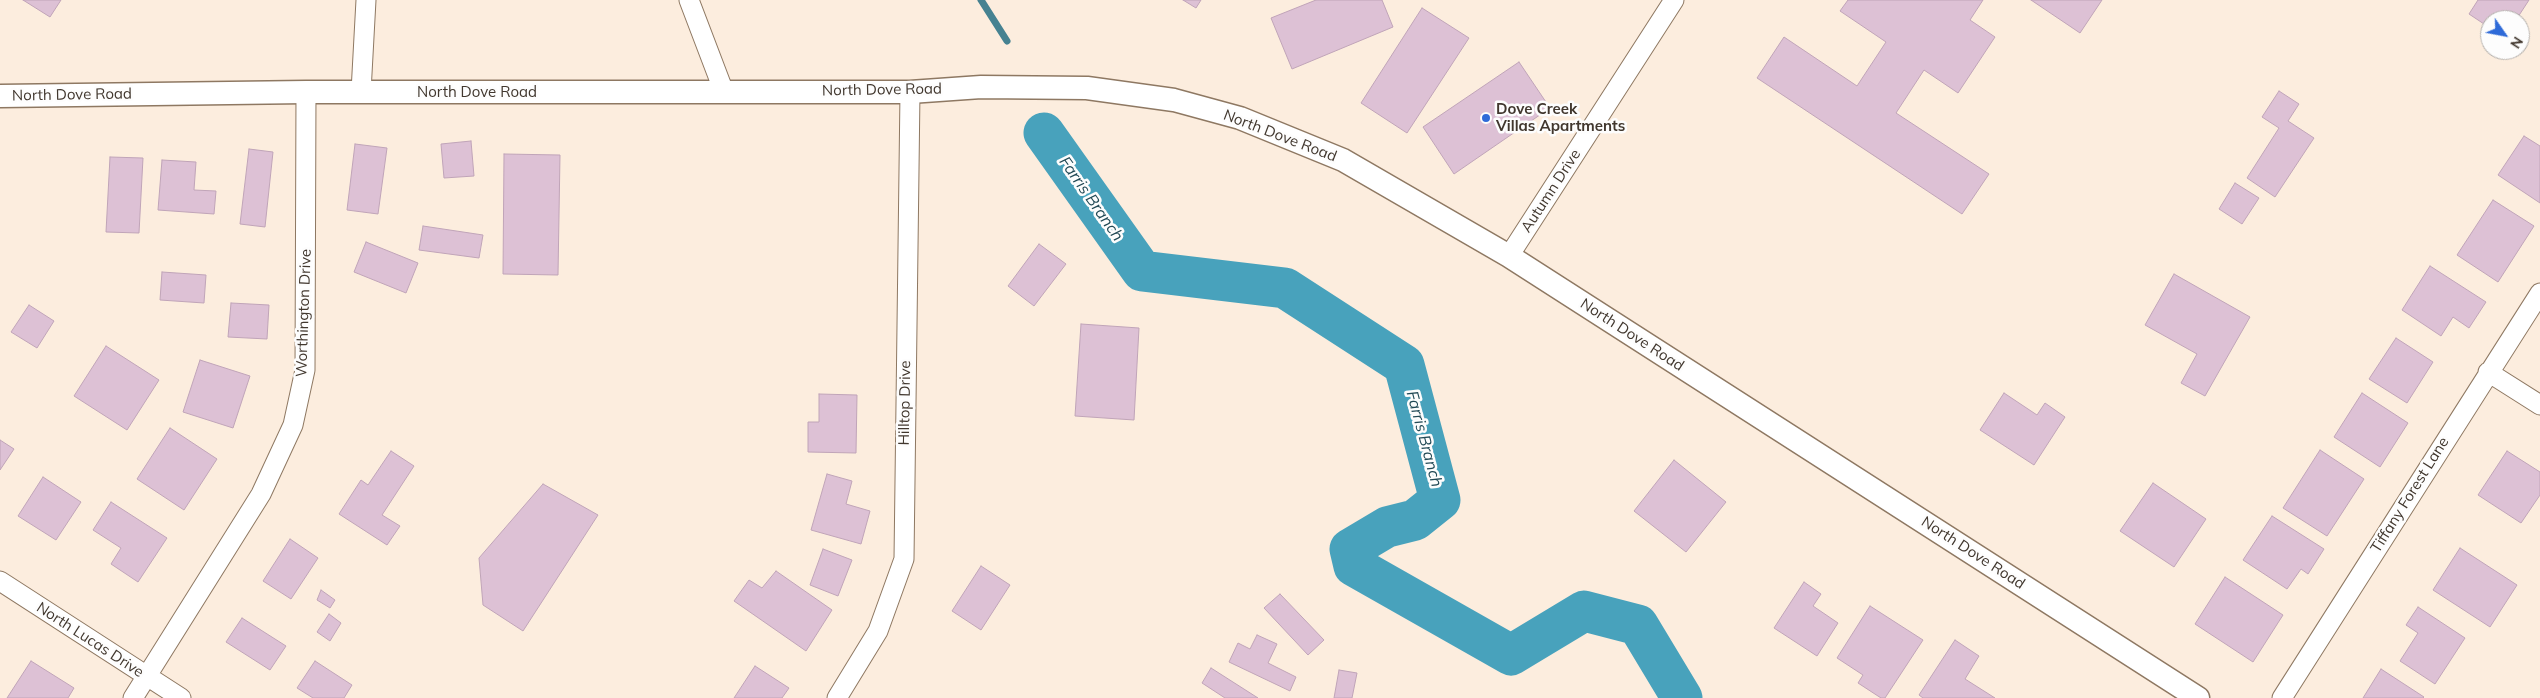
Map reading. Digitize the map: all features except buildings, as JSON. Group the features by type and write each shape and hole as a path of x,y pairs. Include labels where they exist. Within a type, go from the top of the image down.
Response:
{"street":[{"path":"361,92 366,0"},
{"path":"689,0 724,92"},
{"name":"Autumn Drive","path":"1509,256 1674,0"},
{"name":"North Dove Road","path":"0,96 306,92 910,92 981,86 1087,88 1174,100 1240,118 1343,160 1509,256 2198,698"},
{"name":"Worthington Drive","path":"133,698 261,494 293,425 304,370 306,92"},
{"name":"Hilltop Drive","path":"838,698 878,631 904,559 910,92"},
{"name":"Tiffany Forest Lane","path":"2282,698 2540,293"},
{"path":"2488,372 2540,406"},
{"name":"North Lucas Drive","path":"0,581 181,698"}],"waterway":[{"name":"Farris Branch","path":"981,0 1007,41"},
{"name":"Farris Branch","path":"1044,133 1142,271 1285,288 1404,365 1440,500 1415,520 1387,527 1350,549 1354,566 1511,655 1584,611 1638,625 1682,698"}],"place":[{"name":"Dove Creek Villas Apartments","path":"1486,118"}]}
